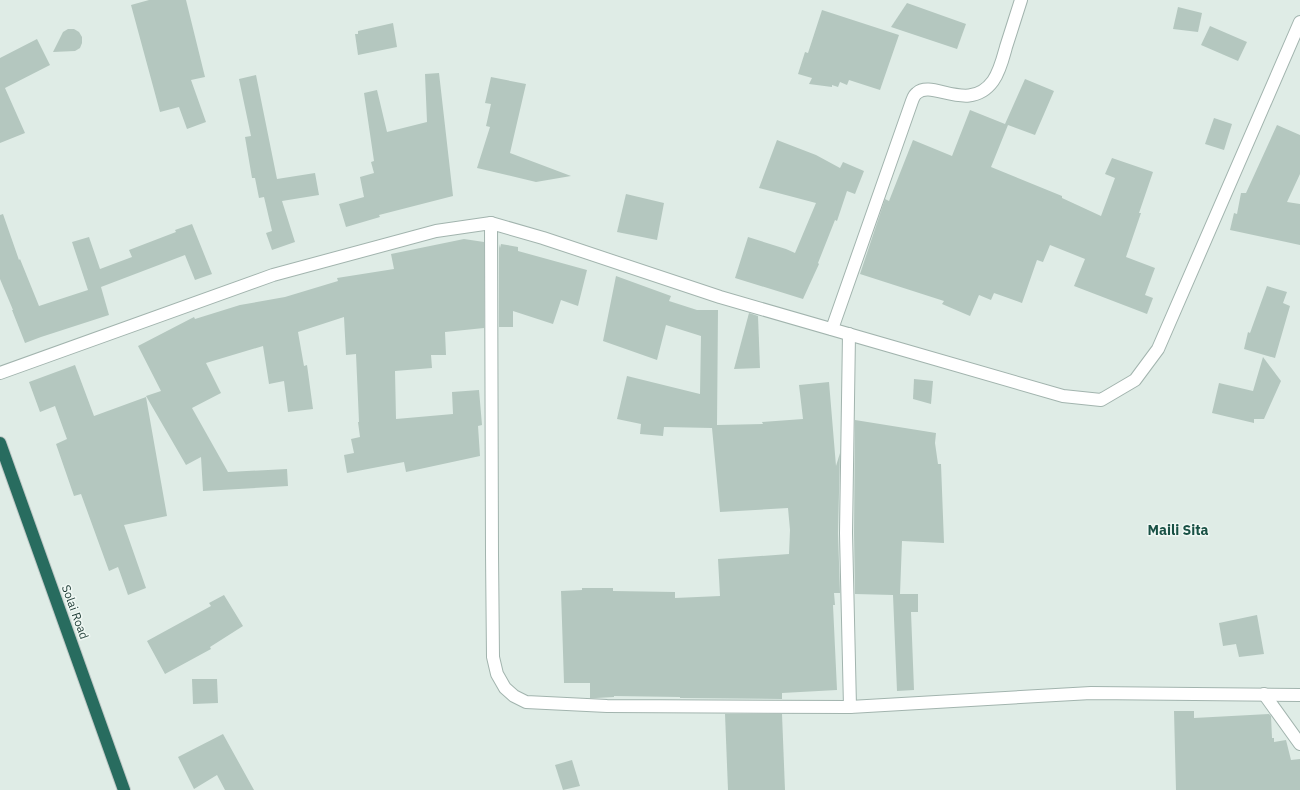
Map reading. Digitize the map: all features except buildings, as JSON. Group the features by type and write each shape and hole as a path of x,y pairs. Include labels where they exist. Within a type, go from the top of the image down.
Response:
{"highway":[{"name":"Solai Road","path":"0,443 124,790"}],"street":[{"path":"832,329 912,100 917,92 927,89 968,96 983,92 993,81 1001,65 1021,0"},
{"path":"0,373 273,275 436,231 491,224 543,238 720,297 1063,396 1101,400 1135,380 1158,349 1300,22"},
{"path":"491,224 493,657 497,674 505,688 514,696 526,702 607,706 850,707 1091,693 1300,695"},
{"path":"849,334 846,533 850,707"},
{"path":"1264,694 1300,744"}],"district":[{"name":"Maili Sita","path":"1178,530"}]}
